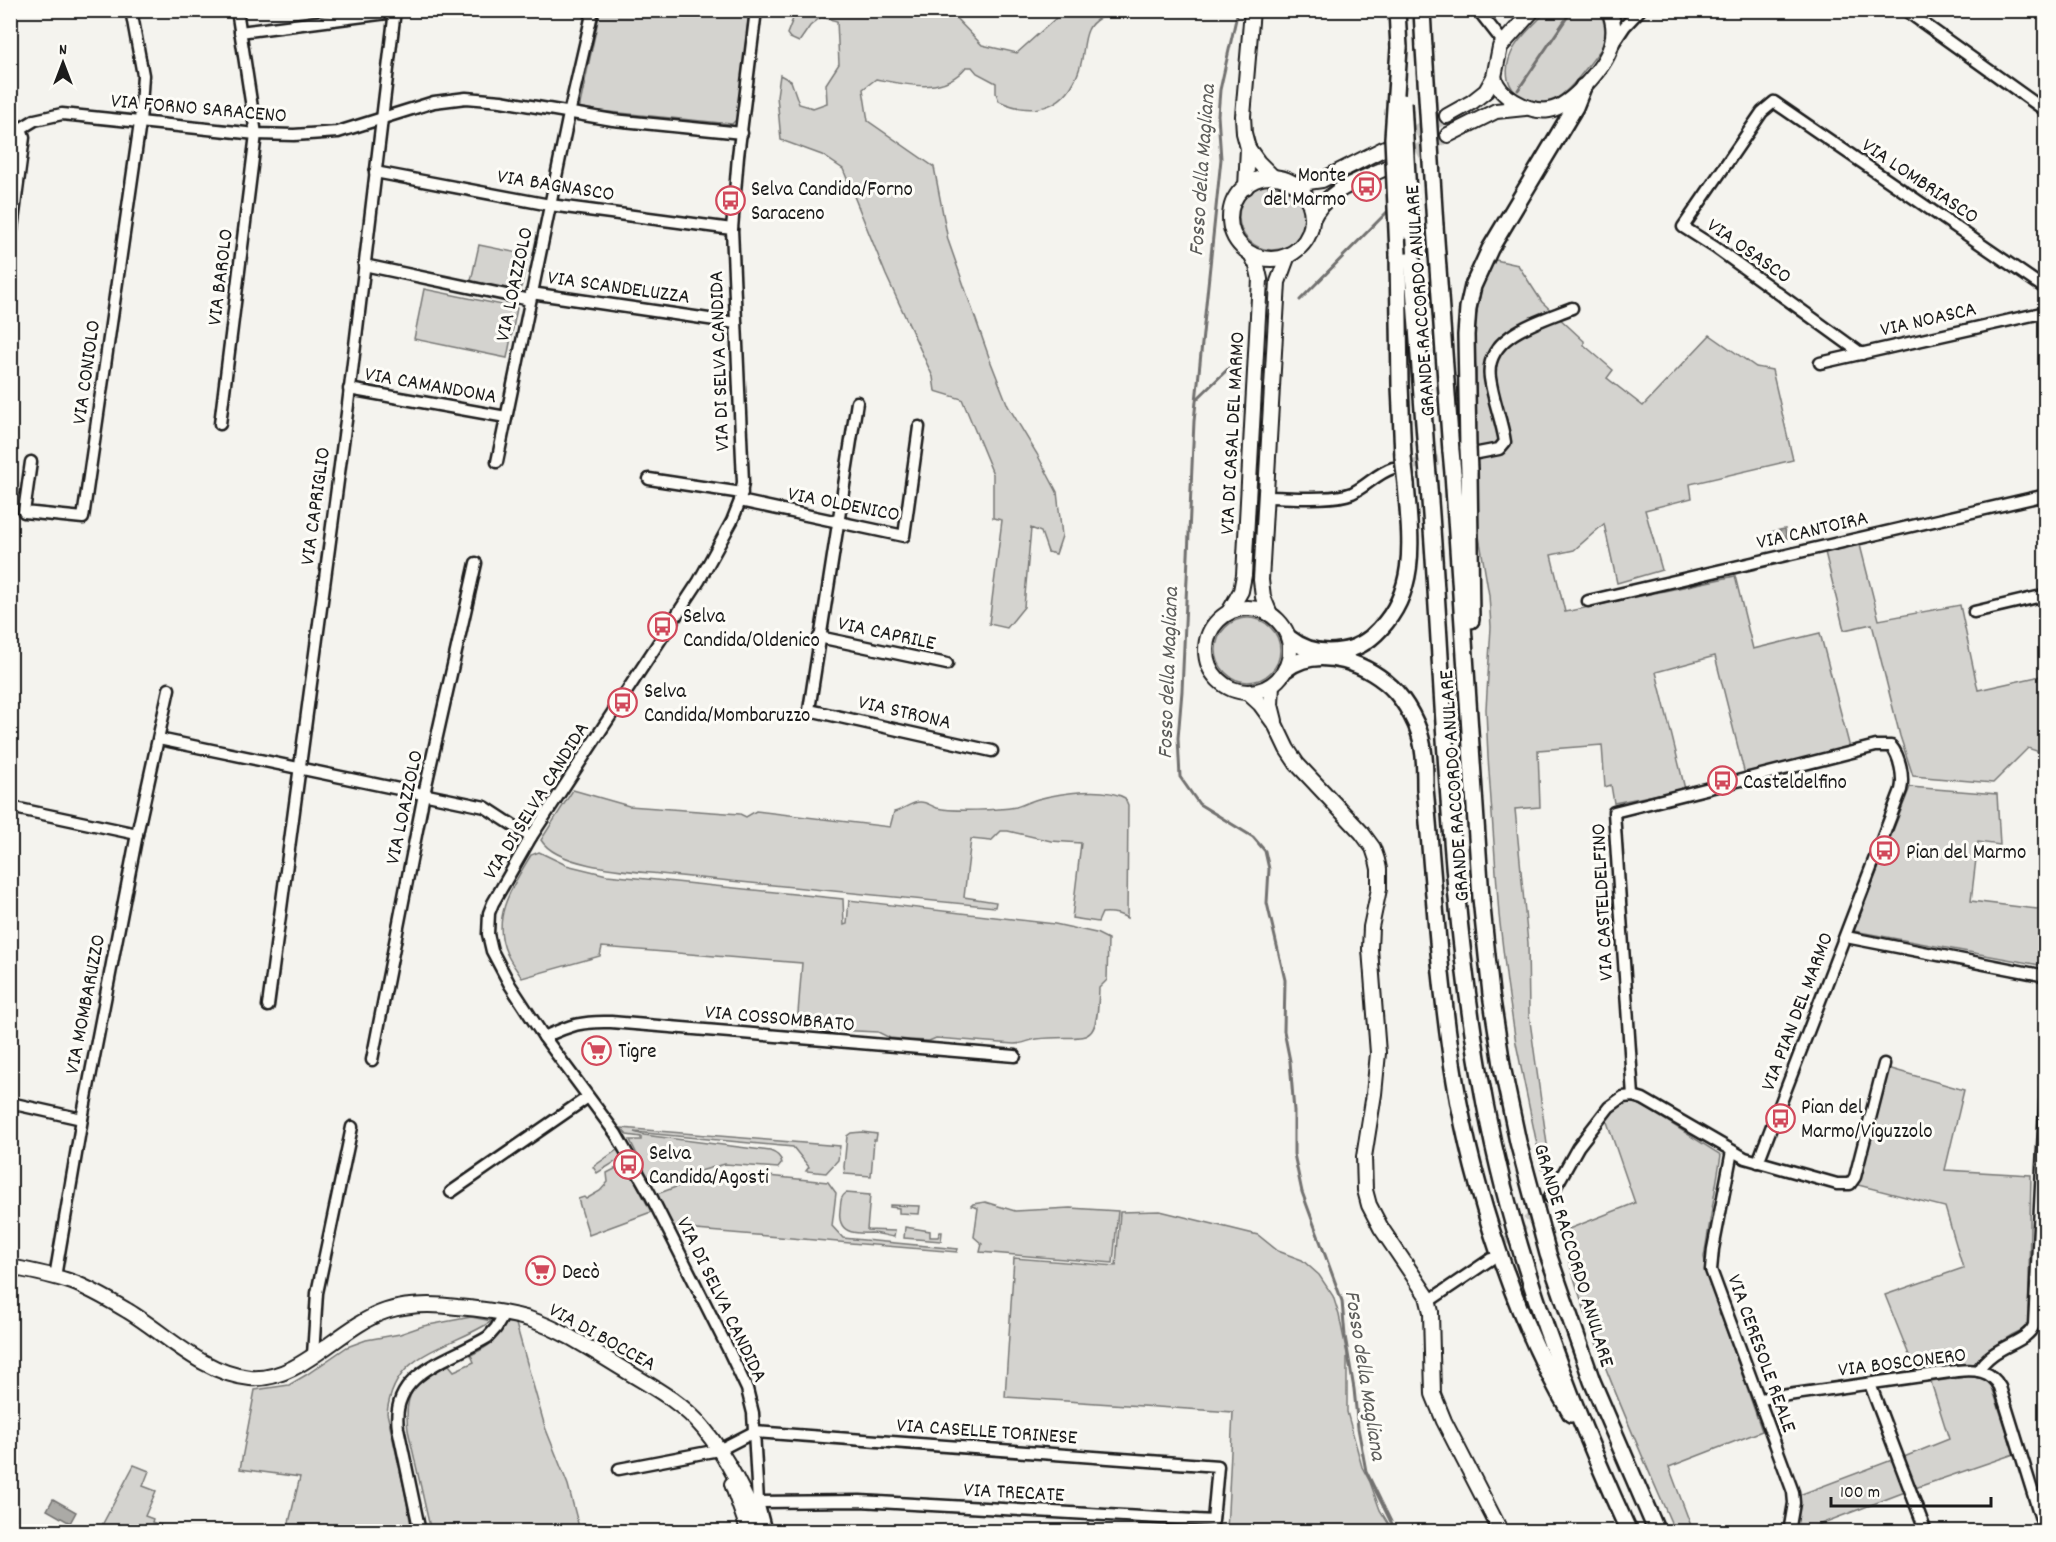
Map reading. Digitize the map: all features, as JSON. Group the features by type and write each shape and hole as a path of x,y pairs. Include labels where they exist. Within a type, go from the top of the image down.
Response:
{"highway":[{"name":"GRANDE RACCORDO ANULARE","path":"1397,10 1410,232 1459,928 1476,1054 1486,1108 1514,1227 1548,1335 1592,1448 1629,1532"},
{"name":"GRANDE RACCORDO ANULARE","path":"1422,10 1481,898 1490,985 1503,1071 1518,1142 1548,1254 1574,1333 1592,1381 1657,1532"},
{"path":"1289,638 1313,651 1342,651 1354,648 1371,637 1389,618 1405,587 1410,559 1406,484 1398,462 1400,385 1398,254 1393,138 1400,48"},
{"path":"1469,710 1472,590 1468,471 1473,451 1466,335 1468,308 1473,286 1490,249 1571,115 1583,87"},
{"path":"1286,669 1298,661 1317,657 1344,661 1364,669 1397,693 1419,732 1424,756 1445,1004 1462,1115 1501,1257 1557,1391 1592,1448"}],"main road":[{"path":"1246,187 1248,148 1243,116 1252,10"},
{"path":"1447,116 1480,97 1489,86 1494,77 1497,56 1503,42 1533,10"},
{"path":"1448,135 1496,111 1557,108 1571,99 1583,87 1611,47 1614,27 1609,10"},
{"path":"1494,77 1497,86 1506,96 1527,108"},
{"path":"1248,148 1273,177 1294,184 1322,180 1387,147"},
{"path":"1273,177 1253,182 1246,187 1233,204 1230,225 1239,245 1251,254 1269,259 1288,255 1305,241 1319,206 1330,196 1388,167"},
{"path":"1294,184 1307,200 1312,220"},
{"name":"VIA DI CASAL DEL MARMO","path":"1229,612 1241,591 1244,575 1260,279 1251,254"},
{"name":"VIA DI CASAL DEL MARMO","path":"1270,614 1264,602 1261,587 1278,282 1288,255"},
{"path":"1250,608 1270,614 1278,620 1289,638 1291,653 1286,669 1272,685 1260,690 1247,692 1222,682 1213,672 1207,659 1206,645 1210,632 1229,612 1250,608"},
{"path":"1272,685 1271,705 1276,726"},
{"path":"1247,692 1260,704 1276,726 1297,764 1349,817 1373,848 1379,869 1379,889 1371,927 1370,949 1377,1027 1377,1066 1364,1157 1365,1190 1369,1205 1381,1228 1424,1289 1429,1301 1433,1394 1444,1421 1502,1532"},
{"name":"VIA DI BOCCEA","path":"10,1267 55,1277 83,1287 129,1312 212,1366 230,1374 253,1378 270,1377 292,1369 361,1322 376,1314 397,1308 445,1306 505,1313 529,1319 562,1333 648,1384 674,1401 696,1420 721,1455 746,1498 761,1532"},
{"name":"VIA DI BOCCEA","path":"721,1455 749,1532"}],"street":[{"path":"131,10 143,75 140,123"},
{"name":"VIA BAROLO","path":"220,424 256,134 237,10"},
{"name":"VIA LOAZZOLO","path":"497,462 530,297 593,10"},
{"name":"VIA DI SELVA CANDIDA","path":"756,10 732,229 741,497 732,520 699,581 531,837 493,903 489,914 488,934 498,965 544,1037 616,1134 650,1194 747,1389 753,1413 758,1502 766,1532"},
{"path":"1478,10 1503,42"},
{"path":"1611,47 1625,26 1640,10"},
{"path":"1905,10 2046,111"},
{"path":"240,33 395,11"},
{"name":"VIA CAPRIGLIO","path":"268,1006 349,389 395,11"},
{"name":"VIA FORNO SARACENO","path":"10,135 35,120 62,114 256,134 294,135 338,132 434,102 466,98 501,101 569,114 742,133"},
{"name":"VIA LOMBRIASCO","path":"1774,102 2046,289"},
{"name":"VIA OSASCO","path":"1774,102 1762,112 1683,227 1726,255 1862,354"},
{"name":"VIA CONIOLO","path":"31,462 24,512 83,518 140,123"},
{"path":"10,244 24,137 21,129"},
{"name":"VIA BAGNASCO","path":"375,172 550,205 732,229"},
{"name":"VIA SCANDELUZZA","path":"364,265 530,297 736,323"},
{"path":"1473,451 1499,449 1505,442 1490,378 1491,362 1495,351 1515,333 1572,308"},
{"name":"VIA NOASCA","path":"1820,363 2046,312"},
{"name":"VIA CAMANDONA","path":"349,389 506,417"},
{"name":"VIA CAPRILE","path":"809,710 857,402"},
{"name":"VIA OLDENICO","path":"649,479 741,497 837,523 904,536 919,427"},
{"path":"1267,497 1348,494 1398,462"},
{"name":"VIA CANTOIRA","path":"1588,601 2046,495"},
{"name":"VIA LOAZZOLO","path":"372,1060 424,795 476,563"},
{"path":"1974,612 2046,595"},
{"name":"VIA CAPRILE","path":"819,637 947,664"},
{"name":"VIA MOMBARUZZO","path":"55,1277 82,1119 137,834 169,689"},
{"name":"VIA STRONA","path":"809,710 992,751"},
{"path":"159,740 485,807 531,837"},
{"name":"VIA CASTELDELFINO","path":"1633,1096 1614,812 1876,746 1886,745 1893,748"},
{"name":"VIA PIAN DEL MARMO","path":"1758,1162 1901,790 1901,772 1893,748"},
{"path":"10,807 137,834"},
{"path":"1846,937 2046,976"},
{"name":"VIA COSSOMBRATO","path":"544,1037 584,1022 611,1022 1015,1056"},
{"path":"1550,1197 1578,1147 1609,1107 1620,1098 1633,1096 1659,1108 1732,1151 1758,1162 1847,1185 1852,1183 1884,1064"},
{"path":"1978,1371 1989,1356 2031,1333 2034,1325 2046,1088"},
{"path":"451,1192 588,1097"},
{"path":"10,1103 82,1119"},
{"path":"313,1355 317,1293 352,1127"},
{"name":"VIA CERESOLE REALE","path":"1732,1151 1711,1270 1793,1492 1794,1503 1789,1532"},
{"path":"1429,1301 1491,1258"},
{"path":"420,1532 398,1428 399,1401 410,1383 421,1373 488,1337 505,1313"},
{"name":"VIA BOSCONERO","path":"1760,1399 1958,1371 1978,1371 1989,1374 2000,1388 2045,1532"},
{"path":"1870,1384 1926,1532"},
{"path":"619,1469 721,1455 754,1432"},
{"name":"VIA CASELLE TORINESE","path":"754,1432 1218,1466"},
{"name":"VIA TRECATE","path":"758,1502 860,1501 1213,1521 1218,1466"}],"shaded area":[{"path":"1548,10 1598,11 1603,20 1605,35 1601,49 1566,91 1553,100 1537,102 1515,92 1509,82 1507,69 1509,59 1519,41"},
{"path":"600,11 749,11 738,118 732,124 579,109"},
{"path":"796,11 949,11 982,45 1017,53 1056,18 1057,11 1101,11 1101,17 1092,24 1086,34 1075,81 1059,100 1049,105 1026,108 999,101 996,83 977,73 972,67 966,67 947,82 936,85 912,85 876,79 863,89 868,121 934,167 948,240 990,360 1008,406 1057,492 1062,536 1056,554 1048,552 1041,532 1031,528 1024,607 1007,628 989,624 1002,520 993,518 993,474 962,399 935,391 933,377 886,275 843,169 822,155 781,140 777,96 780,75 791,81 799,104 813,108 827,103 826,84 839,64 837,21 821,17 810,26 799,42 787,34"},
{"path":"1272,184 1285,187 1295,194 1302,204 1305,217 1302,230 1295,240 1285,247 1272,250 1259,247 1249,240 1242,230 1239,217 1242,204 1249,194 1259,187"},
{"path":"479,245 528,255 520,292 471,281"},
{"path":"1491,259 1518,265 1542,302 1584,341 1584,345 1613,370 1607,378 1643,406 1710,335 1756,367 1772,370 1793,460 1690,484 1692,498 1645,510 1662,570 1617,583 1604,524 1574,550 1551,555 1565,612 1735,576 1753,649 1820,633 1850,748 1745,775 1715,656 1656,672 1685,789 1614,803 1611,785 1605,787 1602,745 1538,750 1540,807 1515,809 1528,943 1529,1014 1550,1166 1542,1169 1516,1043 1507,983 1499,915 1488,757 1486,709 1491,627 1489,595 1478,530 1474,444 1476,371 1473,334 1483,278"},
{"path":"424,289 517,308 507,358 414,339"},
{"path":"1785,529 1787,539 1772,542 1770,532"},
{"path":"1860,545 1879,620 1960,605 1978,690 2045,675 2045,754 2028,748 1993,783 1913,776 1900,736 1872,624 1844,630 1825,552"},
{"path":"1248,618 1260,620 1271,627 1278,638 1280,650 1278,662 1271,673 1260,680 1248,682 1236,680 1225,673 1218,662 1216,650 1218,638 1225,627 1236,620"},
{"path":"1910,787 1997,794 2000,845 1978,842 1971,901 2045,910 2045,966 1854,931"},
{"path":"573,790 629,806 740,814 746,817 756,811 890,827 894,812 917,802 944,809 988,810 1016,807 1038,799 1070,793 1094,791 1116,794 1125,798 1128,805 1127,918 1118,914 1102,913 1098,922 1072,918 1081,843 1051,841 1008,831 1001,831 991,841 971,839 964,897 996,902 995,907 631,871 578,862 550,849 541,840"},
{"path":"539,852 566,865 607,875 843,899 844,925 847,924 849,900 1055,924 1096,933 1108,939 1107,980 1099,988 1096,1022 1092,1031 1079,1037 1037,1039 1014,1044 936,1038 929,1041 909,1040 890,1038 878,1032 812,1029 797,1026 802,963 602,947 600,956 522,978 502,941 502,915 517,878 531,855"},
{"path":"1888,1068 1964,1090 1945,1170 2031,1175 2028,1327 1999,1343 1973,1365 1915,1370 1885,1295 1963,1268 1945,1207 1858,1185"},
{"path":"1626,1102 1640,1104 1721,1155 1704,1257 1708,1278 1762,1431 1669,1467 1693,1531 1675,1531 1673,1527 1597,1345 1561,1232 1635,1203 1606,1119 1615,1108"},
{"path":"621,1128 840,1146 838,1160 826,1173 806,1171 809,1167 793,1147 634,1132 770,1151 781,1158 782,1163 778,1168 725,1164 654,1182 648,1177 630,1140 641,1140 641,1137 627,1135"},
{"path":"851,1133 877,1134 874,1140 871,1176 845,1174 847,1136"},
{"path":"617,1150 622,1156 620,1159 597,1173 593,1167"},
{"path":"626,1163 651,1212 589,1235 578,1199 584,1197 586,1199 600,1191 608,1182 607,1173"},
{"path":"736,1173 828,1182 836,1193 832,1226 843,1238 958,1249 957,1252 672,1228 657,1194 692,1181"},
{"path":"846,1193 870,1195 867,1230 895,1231 894,1237 853,1232 844,1228 841,1223 840,1210 842,1198"},
{"path":"985,1202 1015,1211 1070,1208 1118,1211 1113,1263 980,1252 982,1244 974,1237 978,1208 971,1206"},
{"path":"890,1205 920,1206 919,1214 899,1213 899,1208 890,1207"},
{"path":"1160,1211 1258,1235 1278,1251 1302,1260 1319,1275 1333,1296 1339,1315 1347,1354 1347,1412 1362,1467 1380,1510 1393,1531 1227,1531 1233,1412 1005,1397 1014,1258 1116,1266 1120,1212"},
{"path":"905,1227 930,1231 930,1237 938,1237 942,1232 941,1241 904,1238"},
{"path":"471,1317 492,1321 426,1354 400,1376 392,1392 387,1413 412,1531 287,1531 300,1477 240,1469 255,1390 289,1385 347,1347 366,1340"},
{"path":"501,1322 516,1324 545,1427 568,1485 580,1531 431,1532 408,1430 410,1397 420,1382 437,1370 449,1365 454,1371 474,1362 471,1355 491,1343 497,1335"},
{"path":"1973,1376 1990,1381 2014,1454 1915,1488 1904,1457 1949,1439 1931,1382"},
{"path":"1892,1460 1905,1492 1795,1532 1799,1495"},
{"path":"134,1465 149,1471 143,1486 156,1491 145,1516 153,1519 152,1522 174,1531 99,1531"},
{"path":"53,1499 76,1512 70,1523 47,1510"}],"waterway":[{"name":"Fosso della Magliana","path":"1238,10 1220,90 1218,115 1221,159 1194,421 1178,738 1180,777 1199,804 1253,837 1265,851 1269,869 1267,903 1285,980 1284,1031 1290,1061 1294,1111 1294,1154 1302,1192 1342,1301 1345,1336 1366,1471 1396,1532"},
{"path":"1518,90 1572,10"},
{"path":"1300,300 1391,208"},
{"path":"1197,399 1232,365"}],"tunnel":[{"path":"1396,142 1447,116"},
{"path":"1398,162 1448,135"},
{"path":"1399,467 1475,454"},
{"path":"1496,1254 1550,1197"}],"place":[{"name":"Monte del Marmo","path":"1367,186"},
{"name":"Selva Candida/Forno Saraceno","path":"730,200"},
{"name":"Selva Candida/Oldenico","path":"662,627"},
{"name":"Selva Candida/Mombaruzzo","path":"623,702"},
{"name":"Casteldelfino","path":"1722,781"},
{"name":"Pian del Marmo","path":"1885,851"},
{"name":"Tigre","path":"597,1050"},
{"name":"Pian del Marmo/Viguzzolo","path":"1780,1118"},
{"name":"Selva Candida/Agosti","path":"628,1164"},
{"name":"Decò","path":"541,1271"}]}
